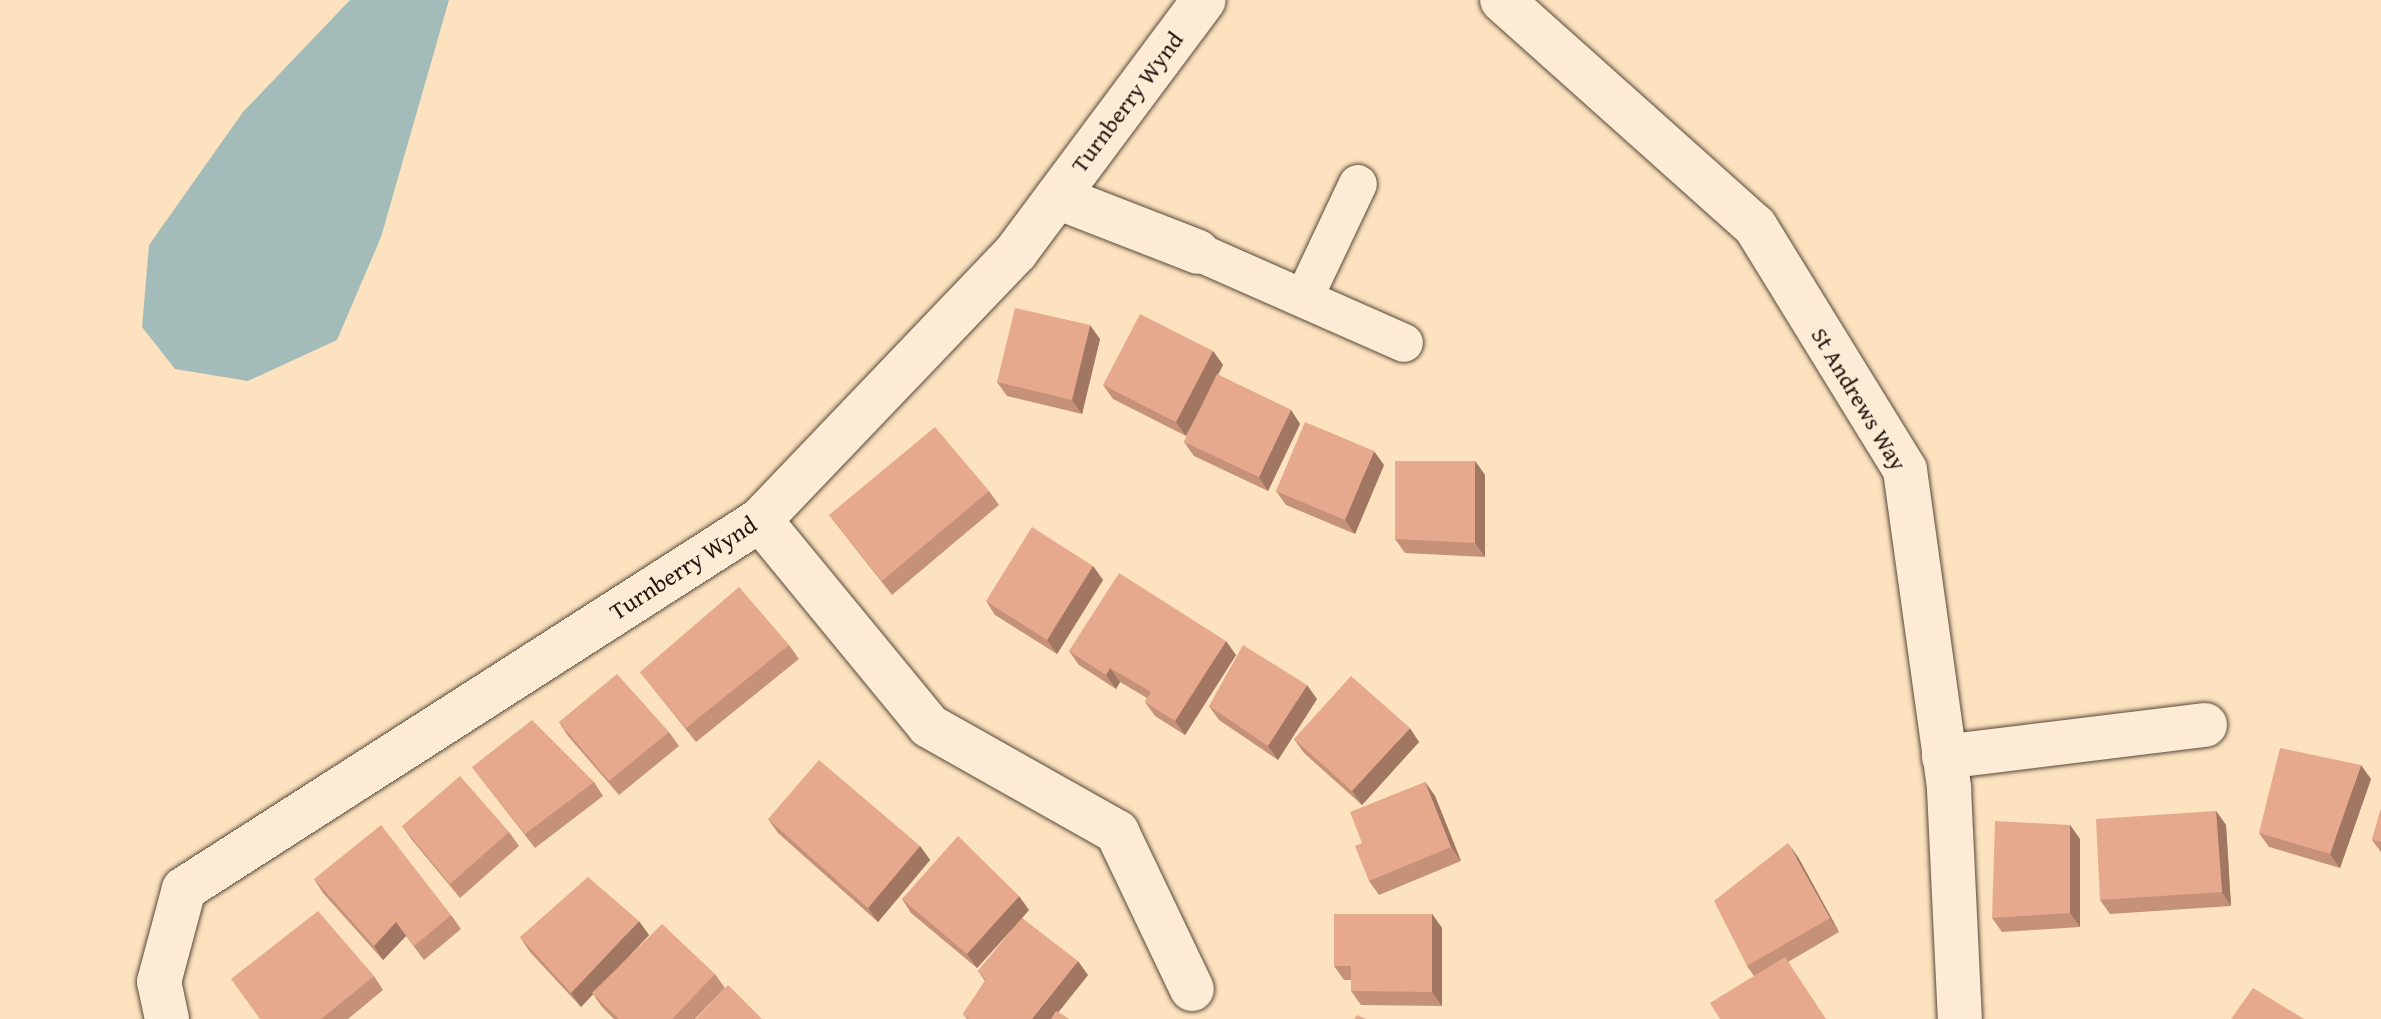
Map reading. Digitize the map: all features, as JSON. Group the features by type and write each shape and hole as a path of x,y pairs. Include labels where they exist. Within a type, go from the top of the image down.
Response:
{"street":[{"name":"Turnberry Wynd","path":"167,1019 159,982 184,889 760,520 1016,252 1204,0"},
{"name":"St Andrews Way","path":"1502,0 1755,226 1905,470 1944,757 1960,1019"},
{"path":"1057,197 1198,252"},
{"path":"760,520 929,726 1117,832 1192,989"},
{"path":"1944,757 2205,725"}],"lane":[{"path":"1304,298 1358,184"},
{"path":"1198,252 1404,343"}],"water":[{"path":"350,0 449,0 381,237 337,340 248,381 175,369 142,327 149,245 243,112"}],"building":[{"path":"1015,308 1090,325 1072,400 997,382"},
{"path":"1140,314 1213,351 1176,422 1103,385"},
{"path":"1217,374 1291,410 1259,477 1184,442"},
{"path":"1305,422 1374,451 1345,520 1276,491"},
{"path":"935,427 989,491 882,581 829,515"},
{"path":"1395,461 1475,461 1475,543 1395,539"},
{"path":"1032,527 1093,566 1047,640 986,601"},
{"path":"1119,573 1226,641 1175,721 1145,702 1151,692 1110,668 1106,675 1069,651"},
{"path":"739,587 789,645 686,728 640,672"},
{"path":"1243,645 1307,685 1268,746 1209,706"},
{"path":"617,674 669,732 609,781 559,722"},
{"path":"1351,676 1410,728 1352,791 1294,739"},
{"path":"532,720 594,782 525,834 472,767"},
{"path":"2280,748 2361,765 2330,854 2259,833"},
{"path":"819,760 920,846 868,908 768,819"},
{"path":"460,776 509,832 450,884 402,826"},
{"path":"1425,782 1451,847 1369,881 1355,846 1362,843 1350,812"},
{"path":"2381,809 2381,842 2372,840"},
{"path":"2216,811 2222,892 2100,900 2096,819"},
{"path":"1995,821 2070,825 2070,913 1992,918"},
{"path":"381,825 451,915 414,946 396,922 374,946 314,879"},
{"path":"958,836 1019,896 967,954 902,899"},
{"path":"1788,843 1830,918 1747,966 1714,901"},
{"path":"588,877 639,921 571,993 520,937"},
{"path":"318,911 374,976 321,1019 260,1019 231,979"},
{"path":"1334,914 1432,914 1432,992 1351,991 1351,966 1334,966"},
{"path":"1022,918 1078,961 1032,1019 969,1019 963,1014 986,980 978,971"},
{"path":"662,924 715,974 672,1019 619,1019 592,993"},
{"path":"1785,957 1826,1019 1720,1019 1710,1003"},
{"path":"728,985 762,1019 696,1019"},
{"path":"2253,988 2304,1019 2231,1019"},
{"path":"1056,1011 1069,1019 1051,1019"}]}
